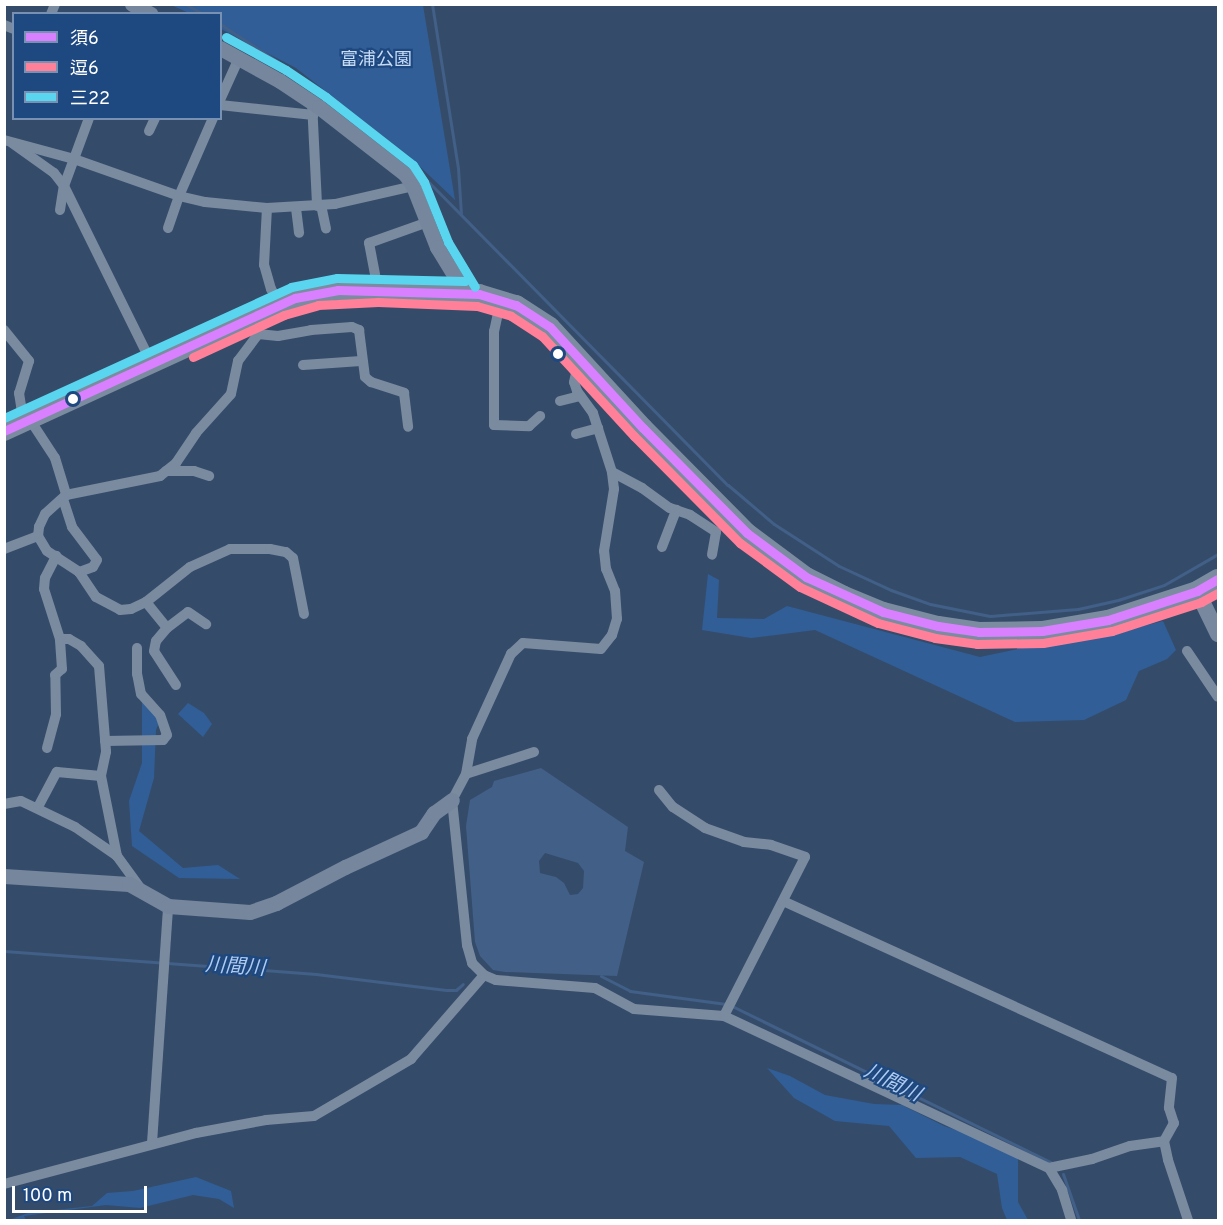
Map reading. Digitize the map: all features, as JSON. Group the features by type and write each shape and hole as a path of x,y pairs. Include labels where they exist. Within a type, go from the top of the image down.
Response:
{"highway":[{"path":"4,431 152,364 257,324 280,304 316,293 378,290 465,292 501,299 534,314 550,327 643,428 747,533 806,577 844,597 883,612 969,630 1032,632 1108,620 1197,591 1218,579"}],"main road":[{"path":"1197,591 1212,605 1218,617"},
{"path":"1197,591 1218,634"}],"street":[{"path":"222,49 239,58 396,167 413,186 437,247 465,292"},
{"path":"222,98 239,58"},
{"path":"222,103 313,109"},
{"path":"313,109 319,206 326,228"},
{"path":"60,210 64,186 89,120"},
{"path":"149,131 154,120"},
{"path":"168,228 179,196 212,120"},
{"path":"7,140 74,159 179,196 205,202 267,208 296,208 319,206 413,186"},
{"path":"7,140 54,173 64,186 152,364"},
{"path":"267,208 264,265 271,289 280,304"},
{"path":"296,208 299,233"},
{"path":"378,290 369,243 428,222"},
{"path":"501,299 494,331 494,425 529,426 540,416"},
{"path":"304,614 293,558 286,552 244,548 220,554 190,567 146,602 131,609 120,610 110,607 96,597 79,572 47,551 38,536 45,514 65,497 126,484 151,476 160,476 176,463 196,433 231,394 238,361 257,324 278,336 311,330 352,327 359,330 361,361 365,377 371,382 404,393 408,427"},
{"path":"4,330 29,361 19,393 21,406 55,458 72,527 97,560 93,567 79,572"},
{"path":"303,365 361,361"},
{"path":"4,876 129,884 168,906 250,912 276,903 345,867 421,832 434,813 452,800 466,774 472,739 511,654 523,643 601,649 612,634 617,619 616,603 604,552 614,489 612,472 593,413 580,396 574,382 576,373 584,363"},
{"path":"560,401 580,396"},
{"path":"576,434 598,428"},
{"path":"166,471 194,471 209,476"},
{"path":"612,472 676,510 690,514 716,532 712,555"},
{"path":"662,547 676,510"},
{"path":"4,549 38,536"},
{"path":"47,748 56,714 55,675 62,669 60,639 44,589 45,578 56,556"},
{"path":"146,602 167,628"},
{"path":"176,685 154,651 156,641 167,628 188,612 206,624"},
{"path":"60,639 69,639 81,646 99,666 105,741 101,776 117,856"},
{"path":"105,741 163,740 167,735 160,715 141,694 137,674 136,648"},
{"path":"1187,651 1218,698"},
{"path":"466,774 534,752"},
{"path":"38,807 57,772 101,776"},
{"path":"659,790 673,807 705,828 744,842 771,845 805,857 724,1016"},
{"path":"452,800 467,945 472,963 484,975 496,980 595,988 634,1009 724,1016 1049,1168 1062,1190 1071,1221"},
{"path":"4,804 21,801 38,807 75,827 117,856 141,890"},
{"path":"783,901 1172,1078 1169,1108 1174,1123 1164,1141 1188,1221"},
{"path":"152,1143 168,906"},
{"path":"4,1184 152,1143 266,1120 314,1116 411,1059 484,975"},
{"path":"1049,1168 1092,1159 1130,1146 1164,1141"}],"green space":[{"name":"富浦公園","path":"171,5 423,5 455,200 410,157 296,68 222,30 222,12 187,12"},
{"path":"708,574 719,580 717,618 764,619 787,606 980,657 1060,640 1100,637 1163,621 1176,650 1167,659 1139,671 1126,700 1084,720 1015,722 815,630 751,638 702,630"},
{"path":"142,701 160,720 156,730 154,778 139,831 183,868 218,865 240,879 179,878 132,846 129,801 142,763"},
{"path":"188,703 204,713 212,724 203,737 178,714"},
{"path":"767,1068 790,1076 825,1095 874,1104 902,1105 944,1126 992,1142 1018,1158 1018,1202 1028,1220 1007,1220 1002,1208 997,1174 960,1157 916,1158 889,1126 835,1121 794,1098"},
{"path":"196,1177 231,1191 234,1208 219,1199 193,1195 140,1208 106,1205 24,1216 26,1220 9,1220 28,1213 92,1206 107,1193 133,1191"}],"shaded area":[{"path":"541,768 628,827 625,851 644,862 617,976 505,972 493,970 480,956 475,942 466,826 470,800 492,787 494,781","holes":["545,853 578,863 584,871 583,888 578,894 570,895 564,883 556,877 540,873 539,861"]}],"waterway":[{"path":"185,4 199,12"},
{"path":"432,4 458,168 461,214"},
{"path":"222,25 292,71 403,156 728,485 774,524 839,566 891,590 930,604 990,616 1078,609 1118,600 1164,585 1218,554"},
{"name":"川間川","path":"4,951 316,974 446,990 456,990 463,984"},
{"name":"川間川","path":"601,976 630,991 726,1004"},
{"name":"川間川","path":"734,1007 1051,1162"},
{"name":"川間川","path":"1063,1174 1079,1220"}],"transit line":[{"name":"三22","path":"226,37 286,70 326,97 413,165 424,182 448,242 475,287"},
{"name":"三22","path":"4,418 291,287 337,278 465,281"},
{"name":"須6","path":"4,431 295,298 338,290 479,294 516,305 550,327 643,428 747,533 806,577 883,612 938,626 979,632 1042,631 1108,620 1197,591 1218,579"},
{"name":"逗6","path":"193,357 284,315 318,305 378,302 477,306 511,316 542,336 634,436 740,543 800,587 878,623 935,638 977,644 1043,643 1112,631 1201,602 1218,593"}]}
